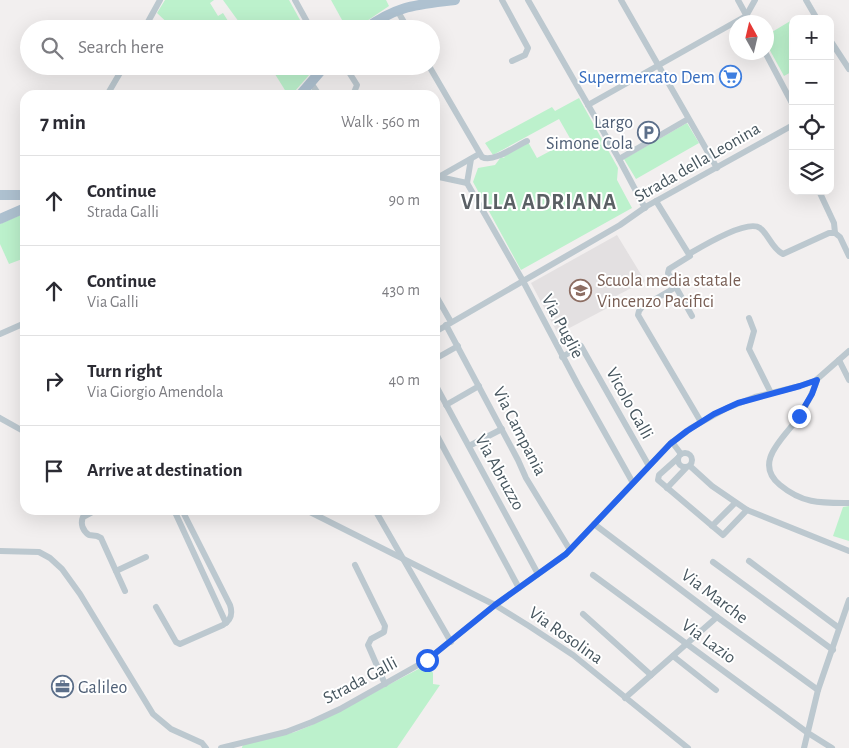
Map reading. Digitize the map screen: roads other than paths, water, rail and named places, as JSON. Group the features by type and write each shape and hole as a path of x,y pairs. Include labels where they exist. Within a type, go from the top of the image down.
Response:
{"main road":[{"path":"380,20 397,10 410,6 455,0"},
{"path":"305,90 318,75"},
{"path":"0,195 20,194"},
{"path":"0,219 20,210"}],"street":[{"path":"149,20 160,0"},
{"path":"295,0 306,20"},
{"path":"502,0 528,48 525,55 512,61"},
{"path":"528,0 619,158 645,208"},
{"path":"621,0 717,168"},
{"path":"738,0 746,15"},
{"path":"750,15 755,0"},
{"path":"806,0 815,15"},
{"path":"397,10 403,20"},
{"path":"588,105 729,30"},
{"path":"834,46 849,69"},
{"path":"769,60 789,97"},
{"path":"110,90 119,75"},
{"path":"351,75 357,85 355,90"},
{"path":"434,75 479,154 484,159 490,159 526,141"},
{"path":"311,83 316,90"},
{"path":"619,158 688,119"},
{"name":"Strada della Leonina","path":"440,329 620,225 656,201 789,127"},
{"path":"440,176 479,154"},
{"path":"440,178 467,183 471,159"},
{"name":"Via Puglie","path":"467,183 523,281 562,356 633,483"},
{"path":"821,195 834,223 835,232 840,236 849,256"},
{"path":"656,201 689,255"},
{"path":"692,316 668,275 668,270 716,238 750,226 761,229 778,251 783,254 835,232"},
{"path":"676,287 642,307 638,315 701,422"},
{"name":"Via Campania","path":"440,305 458,346 502,428 526,478 570,550"},
{"path":"749,318 754,331 749,349 771,394"},
{"path":"0,334 20,325"},
{"path":"440,355 458,346"},
{"name":"Vicolo Galli","path":"562,356 581,346 649,466"},
{"path":"849,351 817,380 812,394 800,414 772,452 769,467 775,481 800,498 822,503 849,503"},
{"path":"838,360 849,380"},
{"name":"Strada Galli","path":"221,748 292,730 331,713 427,660 495,605 570,550 672,442 701,422 734,405 817,380"},
{"path":"446,405 479,386"},
{"name":"Via Abruzzo","path":"440,394 538,574"},
{"path":"0,418 20,429"},
{"path":"469,446 502,428"},
{"path":"440,441 519,588"},
{"path":"672,442 680,457 680,465 688,467 735,503 747,510 849,551"},
{"path":"667,488 693,462 690,455 686,453 658,477 658,480 667,488 723,535 747,510"},
{"path":"712,526 735,503"},
{"path":"86,515 82,519 82,525 87,534 100,537 125,591"},
{"path":"176,515 226,623"},
{"path":"156,607 176,642 180,644 226,623 231,616 231,607 185,515"},
{"name":"Via Rosolina","path":"316,515 495,605 573,655 688,748"},
{"path":"378,515 451,642"},
{"name":"Via Marche","path":"594,524 818,690"},
{"path":"0,551 39,552 55,562 78,590 153,714 167,727 202,743 206,748"},
{"path":"116,571 146,557"},
{"path":"749,561 839,628"},
{"path":"713,562 832,650"},
{"path":"354,565 385,626 384,632 370,640 368,645 384,684"},
{"name":"Via Lazio","path":"593,575 808,733 832,748"},
{"path":"804,748 818,690 849,600"},
{"path":"583,614 651,676"},
{"path":"625,698 717,617"},
{"path":"842,620 849,623"},
{"path":"673,656 716,690"}],"place":[{"name":"Supermercato Dem","path":"731,77"},
{"name":"Largo Simone Cola","path":"649,132"},
{"name":"Scuola media statale Vincenzo Pacifici","path":"581,290"},
{"name":"Galileo","path":"62,687"}],"district":[{"name":"VILLA ADRIANA","path":"539,201"}]}
